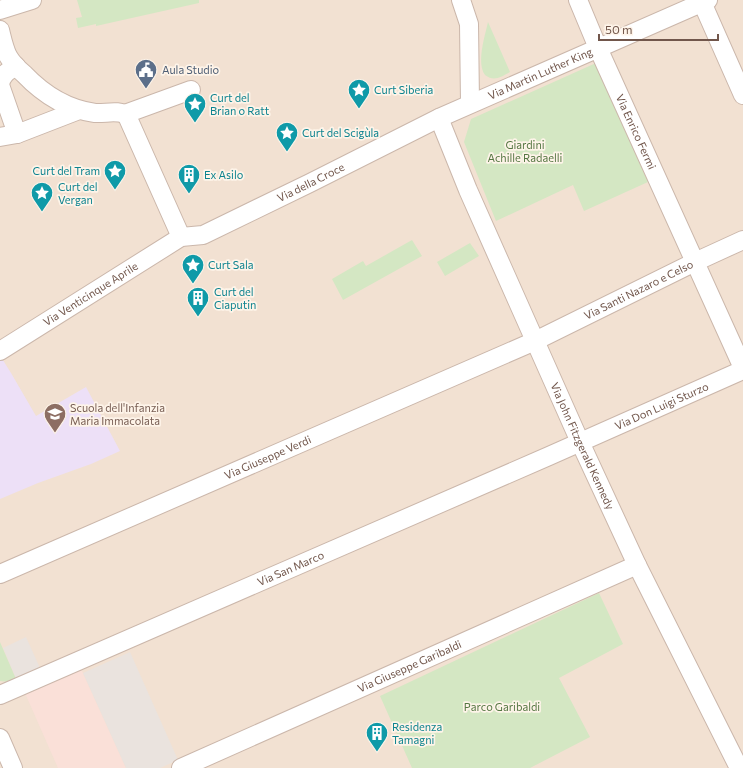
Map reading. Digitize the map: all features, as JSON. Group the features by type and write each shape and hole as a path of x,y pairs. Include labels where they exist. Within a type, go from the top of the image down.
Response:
{"street":[{"path":"0,10 32,0"},
{"path":"462,0 469,24 470,104"},
{"name":"Via Enrico Fermi","path":"578,0 598,48 696,262 743,369"},
{"path":"704,1 743,95"},
{"name":"Via Martin Luther King","path":"439,118 704,1"},
{"path":"0,30 8,54 16,66 42,92 72,107 94,112 125,114 191,90"},
{"path":"16,66 4,74 0,86 9,136 72,107"},
{"path":"125,114 129,118 181,237"},
{"name":"Via della Croce","path":"181,237 203,235 310,184 439,118"},
{"name":"Via John Fitzgerald Kennedy","path":"439,118 468,190 580,442 637,565 739,768"},
{"name":"Via Venticinque Aprile","path":"0,351 181,237"},
{"name":"Via Santi Nazaro e Celso","path":"535,341 743,240"},
{"name":"Via Giuseppe Verdi","path":"0,574 535,341"},
{"name":"Via Don Luigi Sturzo","path":"580,442 743,369"},
{"name":"Via San Marco","path":"0,694 580,442"},
{"name":"Via Giuseppe Garibaldi","path":"181,768 637,565"},
{"path":"0,738 13,768"}],"shaded area":[{"path":"0,0 743,0 743,768 0,768"},
{"name":"Scuola dell'Infanzia Maria Immacolata","path":"0,357 36,416 86,387 120,451 91,464 38,483 0,499"},
{"path":"26,637 40,668 16,679 3,648"},
{"path":"130,652 178,760 160,768 126,768 83,673"},
{"path":"81,669 126,768 58,768 25,693"}],"green space":[{"path":"77,0 199,0 199,3 96,26 96,24 78,28 76,18 82,17"},
{"path":"488,22 510,72 501,77 488,77 482,70 482,49"},
{"name":"Giardini Achille Radaelli","path":"596,63 648,182 584,211 573,185 496,221 464,142 471,119"},
{"path":"412,240 422,256 343,300 332,279 363,261 366,266"},
{"path":"470,243 479,256 445,276 437,262"},
{"name":"Parco Garibaldi","path":"599,593 623,644 559,678 590,737 530,768 412,768 380,696"},
{"path":"0,642 16,679 9,682 0,681"}],"place":[{"name":"Aula Studio","path":"146,90"},
{"name":"Curt Siberia","path":"359,110"},
{"name":"Curt del Brian o Ratt","path":"195,124"},
{"name":"Curt del Scigùla","path":"287,152"},
{"name":"Curt del Tram","path":"115,190"},
{"name":"Ex Asilo","path":"189,194"},
{"name":"Curt del Vergan","path":"42,212"},
{"name":"Curt Sala","path":"193,284"},
{"name":"Curt del Ciaputin","path":"198,318"},
{"name":"Scuola dell'Infanzia Maria Immacolata","path":"55,434"},
{"name":"Residenza Tamagni","path":"377,752"}]}
